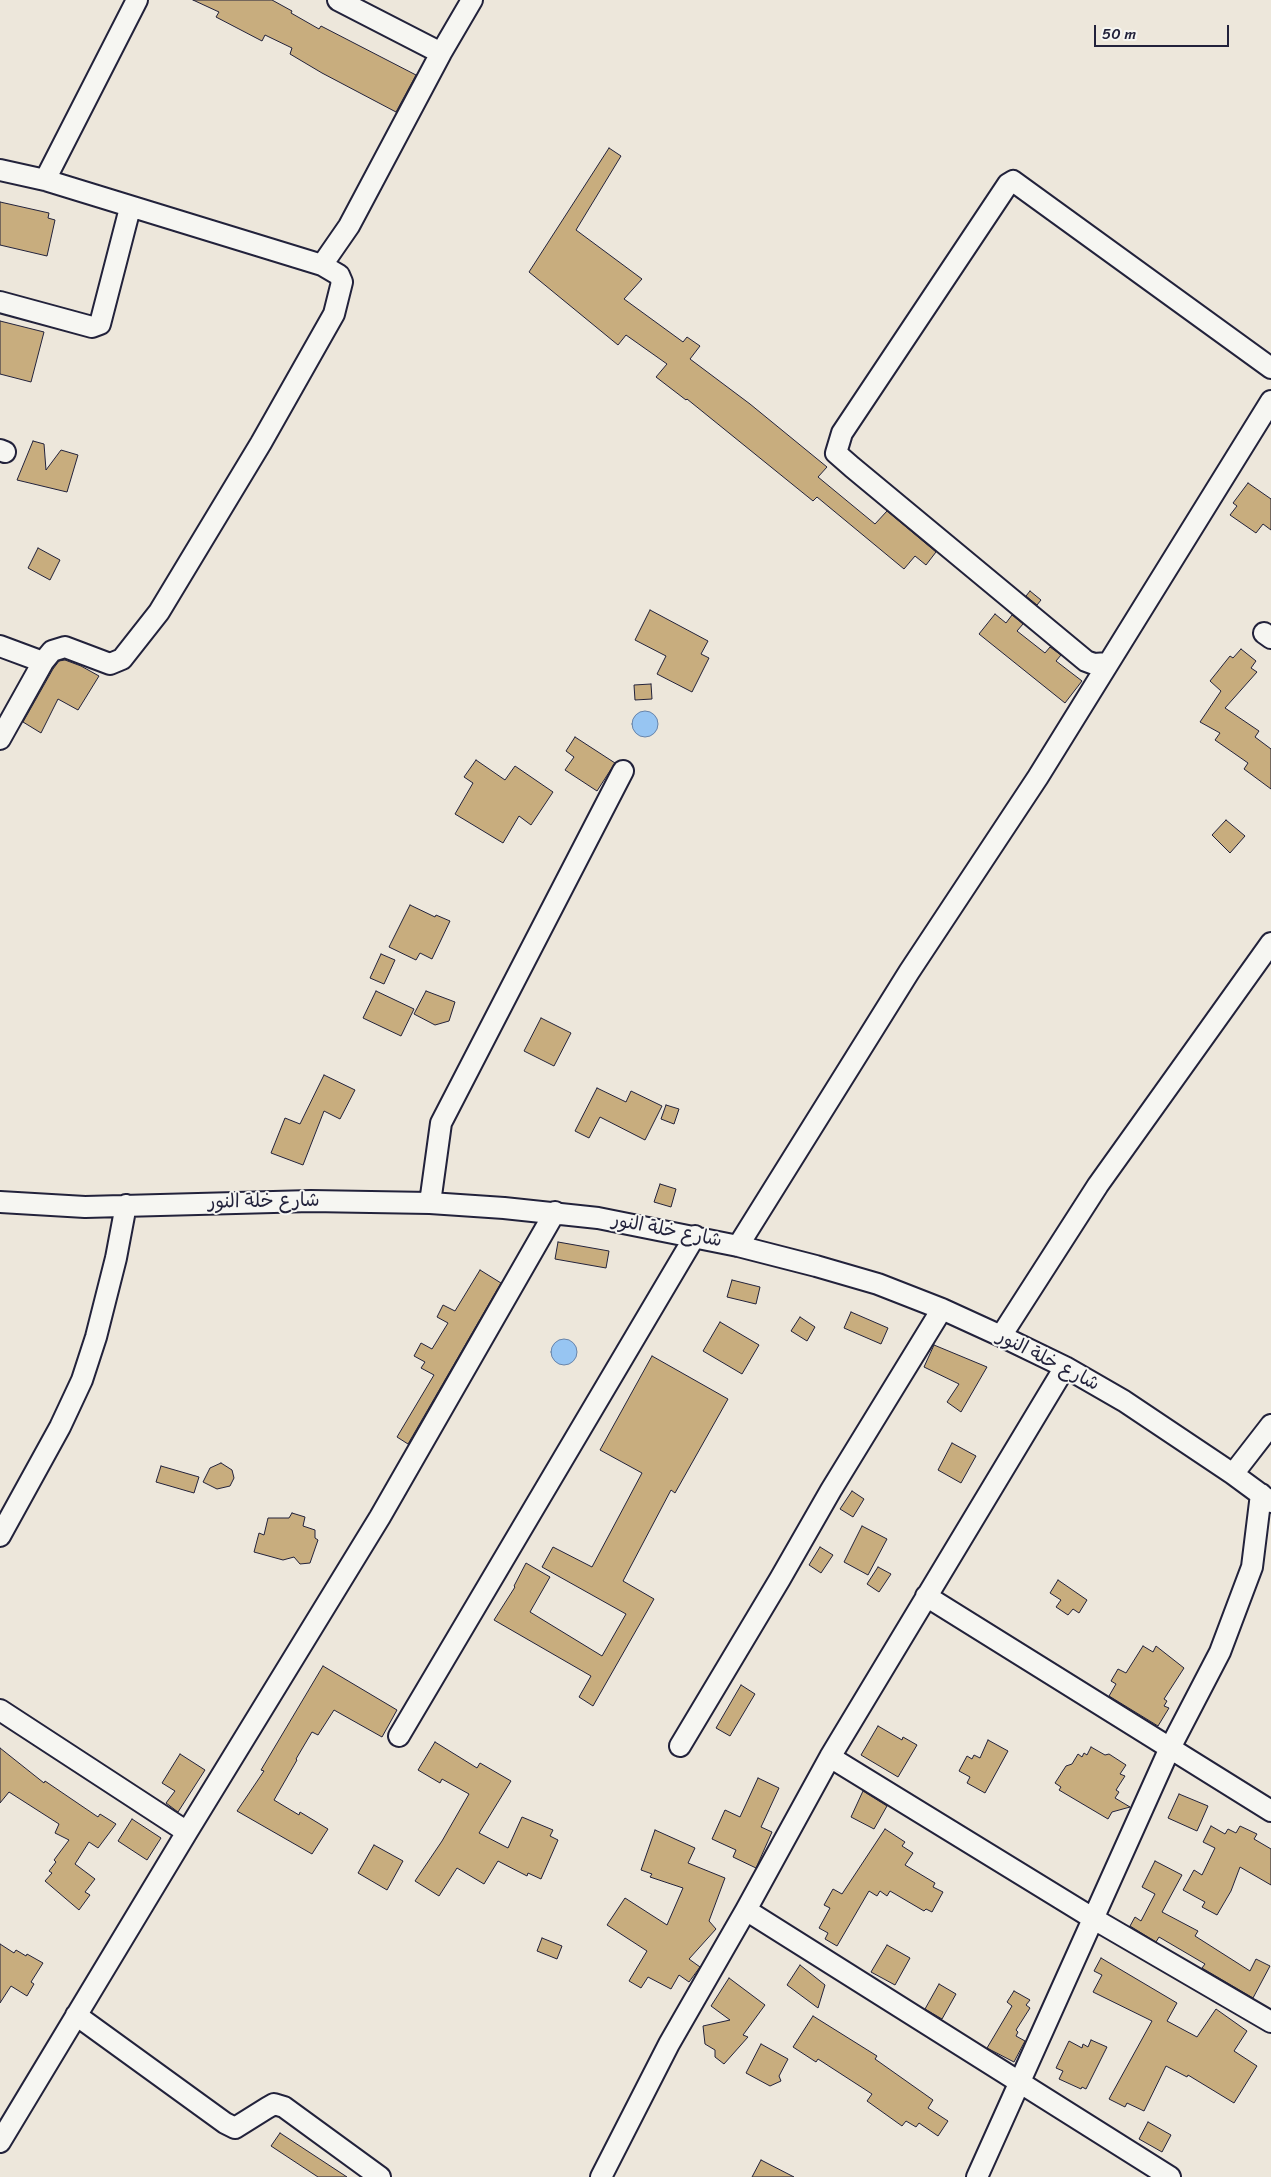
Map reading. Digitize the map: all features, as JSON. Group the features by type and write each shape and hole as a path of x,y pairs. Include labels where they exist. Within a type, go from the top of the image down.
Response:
{"street":[{"path":"45,180 137,0"},
{"path":"338,0 441,53"},
{"path":"322,265 349,226 441,53 472,0"},
{"path":"0,170 45,180 130,208 322,265 339,275 342,282 334,314 261,443 159,612 122,659 110,664 65,647 52,651 43,662 0,739"},
{"path":"1108,663 1094,664 1086,661 852,467 836,453 842,433 1008,184 1013,182 1271,368"},
{"path":"0,302 92,327 100,324 130,208"},
{"path":"738,1246 909,972 1038,777 1271,401"},
{"path":"0,646 43,662"},
{"path":"430,1203 441,1123 622,771"},
{"path":"1001,1336 1098,1185 1271,943"},
{"name":"شارع خلة النور","path":"0,1202 85,1207 311,1201 430,1203 555,1212 598,1218 738,1246 878,1284 942,1309 1001,1336 1065,1367 1124,1401 1266,1498"},
{"path":"0,1536 60,1427 82,1380 108,1293 126,1205"},
{"path":"0,2142 380,1517 555,1212"},
{"path":"400,1736 695,1236"},
{"path":"680,1746 831,1490 942,1309"},
{"path":"601,2177 668,2044 746,1910 830,1757 1065,1367"},
{"path":"1233,1474 1271,1425"},
{"path":"977,2177 1169,1750 1220,1652 1252,1567 1266,1498"},
{"path":"926,1596 1169,1750 1271,1811"},
{"path":"0,1710 187,1832"},
{"path":"830,1757 1094,1919 1271,2022"},
{"path":"746,1910 1170,2177"},
{"path":"76,2016 226,2123 236,2128 274,2104 284,2107 380,2177"}],"water":[{"path":"645,711 654,715 658,724 654,733 645,737 636,733 632,724 636,715"},
{"path":"564,1339 574,1342 577,1352 574,1362 564,1365 554,1362 551,1352 554,1342"}],"building":[{"path":"193,0 272,0 319,29 321,26 416,75 396,112 290,54 292,48 265,35 262,41 216,17 219,12"},
{"path":"609,148 621,156 576,230 642,279 624,299 683,342 687,337 700,346 690,359 750,404 827,467 818,477 875,524 887,511 936,552 926,565 915,556 904,569 817,497 813,501 687,399 656,377 667,364 626,335 618,345 529,272"},
{"path":"0,202 49,213 48,218 55,220 47,256 0,245"},
{"path":"0,321 44,332 31,382 0,374"},
{"path":"33,441 44,444 46,470 61,450 78,455 67,492 17,480"},
{"path":"1248,483 1271,499 1271,530 1263,524 1256,533 1230,515 1237,506 1233,503"},
{"path":"38,548 60,560 50,580 28,568"},
{"path":"1030,591 1041,600 1037,605 1026,596"},
{"path":"650,610 708,641 701,654 709,658 692,692 657,674 666,656 635,640"},
{"path":"995,614 1006,623 1012,615 1023,624 1017,631 1045,653 1050,647 1061,655 1056,661 1082,681 1065,703 979,634"},
{"path":"1241,649 1256,661 1251,668 1257,672 1225,708 1259,731 1255,737 1271,749 1271,789 1244,769 1248,763 1215,740 1220,733 1200,722 1221,691 1210,681 1230,656 1233,658"},
{"path":"65,660 99,676 78,710 58,699 41,733 23,722 53,669 59,661"},
{"path":"651,684 652,699 635,700 634,685"},
{"path":"575,737 615,763 597,791 565,770 574,757 566,751"},
{"path":"476,760 505,780 515,766 553,792 531,825 519,816 503,843 455,814 473,783 464,777"},
{"path":"1226,820 1245,836 1230,853 1212,835"},
{"path":"410,905 435,917 436,915 450,921 432,959 420,953 416,960 389,947"},
{"path":"381,954 395,960 384,984 370,978"},
{"path":"376,991 414,1009 401,1036 363,1018"},
{"path":"426,991 455,1002 449,1021 435,1025 414,1014"},
{"path":"541,1018 571,1033 554,1066 524,1051"},
{"path":"324,1075 355,1090 340,1119 324,1111 303,1165 271,1153 285,1118 300,1124"},
{"path":"597,1088 626,1102 631,1091 662,1106 645,1140 600,1117 589,1138 575,1131"},
{"path":"666,1105 679,1109 674,1124 661,1119"},
{"path":"660,1184 676,1189 671,1207 654,1202"},
{"path":"558,1242 609,1251 606,1268 555,1259"},
{"path":"480,1270 501,1283 408,1444 397,1437 434,1375 421,1368 425,1362 414,1356 421,1343 432,1349 448,1323 437,1317 443,1305 455,1311"},
{"path":"732,1280 760,1287 756,1304 727,1297"},
{"path":"851,1312 888,1328 881,1344 844,1328"},
{"path":"800,1317 815,1327 807,1341 791,1331"},
{"path":"720,1322 759,1345 742,1374 703,1351"},
{"path":"934,1345 987,1367 961,1412 947,1402 959,1384 924,1367"},
{"path":"652,1356 728,1399 675,1493 671,1490 623,1581 654,1599 593,1706 579,1697 591,1676 494,1620 515,1587 526,1563 550,1577 530,1612 602,1656 626,1614 542,1567 553,1547 592,1567 642,1473 600,1450"},
{"path":"952,1443 976,1456 961,1483 938,1470"},
{"path":"221,1463 232,1470 234,1478 230,1486 217,1489 203,1482 210,1468"},
{"path":"161,1466 199,1477 194,1493 156,1482"},
{"path":"852,1491 864,1499 853,1517 840,1509"},
{"path":"292,1513 305,1517 303,1526 315,1530 315,1538 318,1540 310,1563 300,1564 294,1557 283,1560 254,1552 259,1533 264,1535 268,1518 289,1518"},
{"path":"862,1526 887,1539 868,1575 844,1562"},
{"path":"820,1547 833,1555 821,1573 809,1565"},
{"path":"878,1567 891,1574 879,1592 867,1584"},
{"path":"1058,1580 1087,1600 1079,1613 1073,1609 1068,1615 1056,1607 1061,1600 1050,1593"},
{"path":"1143,1646 1153,1652 1156,1646 1184,1668 1164,1699 1167,1701 1164,1706 1169,1708 1158,1726 1109,1696 1116,1684 1111,1681 1118,1669 1126,1673"},
{"path":"323,1666 397,1710 382,1737 334,1710 318,1735 312,1732 296,1759 274,1800 299,1815 300,1812 328,1829 312,1854 237,1811 264,1771 261,1770"},
{"path":"741,1685 755,1694 730,1736 716,1728"},
{"path":"878,1726 902,1740 903,1737 917,1745 898,1777 861,1755"},
{"path":"988,1740 1008,1751 985,1793 967,1783 970,1777 959,1771 967,1756 972,1759 974,1755 980,1758"},
{"path":"435,1742 477,1768 480,1763 511,1781 479,1833 508,1848 522,1817 553,1830 550,1836 558,1840 541,1879 528,1873 527,1876 498,1861 484,1884 457,1868 439,1896 415,1881 442,1841 469,1794 442,1779 440,1783 418,1770"},
{"path":"1091,1747 1105,1755 1109,1754 1126,1765 1120,1774 1125,1776 1116,1790 1119,1792 1115,1798 1130,1807 1112,1812 1108,1819 1059,1790 1061,1787 1055,1783 1066,1766 1072,1764 1078,1754 1082,1757 1084,1753 1087,1755"},
{"path":"0,1748 44,1783 45,1781 98,1817 100,1814 116,1824 98,1848 89,1842 75,1864 95,1879 85,1892 90,1895 79,1910 45,1881 52,1873 49,1871 56,1862 54,1860 69,1840 55,1833 59,1824 9,1792 0,1803"},
{"path":"180,1754 205,1770 178,1812 166,1803 175,1791 162,1783"},
{"path":"758,1778 779,1788 761,1827 772,1832 756,1868 733,1857 736,1850 712,1839 725,1810 740,1817"},
{"path":"863,1791 887,1806 874,1829 851,1817"},
{"path":"1179,1794 1208,1806 1197,1831 1168,1818"},
{"path":"132,1819 161,1838 147,1860 118,1841"},
{"path":"1211,1826 1225,1834 1228,1829 1236,1833 1240,1826 1257,1834 1254,1839 1271,1849 1271,1885 1240,1867 1231,1891 1217,1915 1202,1907 1205,1902 1183,1890 1194,1870 1202,1875 1215,1848 1203,1842"},
{"path":"885,1829 905,1842 902,1846 913,1853 905,1865 935,1883 933,1887 943,1892 932,1912 926,1909 924,1911 890,1891 887,1896 880,1891 877,1896 869,1891 837,1946 825,1939 828,1933 819,1928 830,1908 824,1905 833,1889 842,1894"},
{"path":"655,1830 695,1848 688,1863 725,1878 709,1921 716,1929 689,1959 700,1967 689,1982 679,1975 671,1989 648,1977 641,1988 629,1981 647,1951 607,1925 625,1898 667,1925 683,1888 650,1877 652,1874 641,1870"},
{"path":"374,1845 403,1861 387,1890 358,1873"},
{"path":"1155,1861 1182,1875 1162,1912 1198,1931 1195,1936 1250,1971 1256,1959 1270,1966 1253,1998 1202,1968 1205,1964 1159,1937 1156,1942 1130,1926 1135,1917 1141,1921 1155,1894 1142,1887"},
{"path":"542,1938 562,1946 557,1959 537,1951"},
{"path":"0,1944 14,1953 16,1950 43,1963 31,1982 34,1984 27,1996 11,1986 0,2003"},
{"path":"887,1945 910,1958 895,1985 871,1972"},
{"path":"1101,1958 1177,2003 1167,2021 1197,2037 1216,2009 1247,2031 1234,2051 1257,2066 1234,2103 1188,2075 1187,2077 1166,2066 1144,2111 1127,2103 1125,2107 1109,2099 1152,2021 1093,1992 1102,1975 1094,1971"},
{"path":"800,1965 825,1985 818,2008 787,1985"},
{"path":"729,1978 765,2005 743,2035 748,2037 724,2064 715,2057 715,2050 705,2044 703,2026 730,2020 711,2006"},
{"path":"939,1984 956,1994 942,2019 925,2009"},
{"path":"1014,1991 1030,2000 1026,2005 1030,2008 1016,2030 1018,2032 1016,2036 1025,2041 1014,2062 987,2048 1012,2006 1007,2002"},
{"path":"813,2016 877,2056 875,2059 933,2100 928,2108 948,2121 938,2136 919,2123 916,2127 906,2121 902,2126 867,2101 872,2094 818,2059 816,2062 793,2047"},
{"path":"1091,2040 1107,2047 1086,2089 1082,2087 1081,2089 1059,2079 1063,2071 1056,2068 1069,2041 1082,2048 1083,2044 1088,2047"},
{"path":"761,2044 788,2059 779,2076 781,2081 770,2086 746,2073"},
{"path":"1148,2122 1171,2135 1162,2152 1139,2139"},
{"path":"280,2133 347,2177 318,2177 271,2146"},
{"path":"761,2160 794,2177 752,2177"}]}
